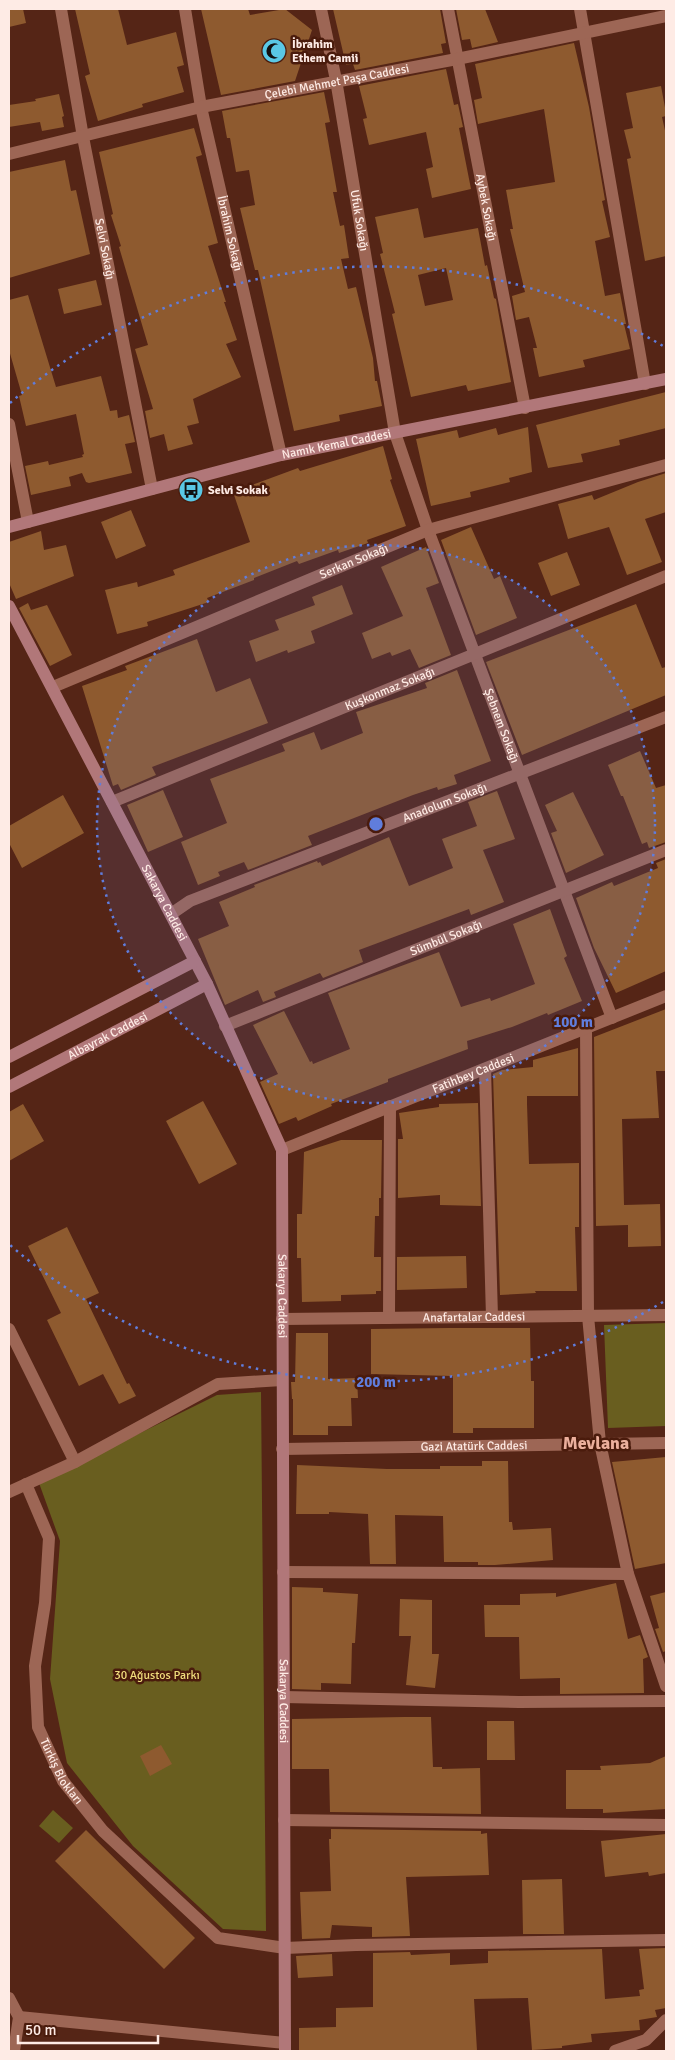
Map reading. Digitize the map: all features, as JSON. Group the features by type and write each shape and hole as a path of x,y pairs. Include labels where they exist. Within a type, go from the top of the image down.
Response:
{"street":[{"name":"Selvi Sokağı","path":"61,9 83,137 152,489"},
{"name":"İbrahim Sokağı","path":"185,9 201,107 281,455"},
{"name":"Ufuk Sokağı","path":"321,9 336,80 395,433"},
{"name":"Aybek Sokağı","path":"448,9 525,408"},
{"path":"580,9 645,384"},
{"name":"Çelebi Mehmet Paşa Caddesi","path":"9,154 201,107 336,80 457,59 666,16"},
{"name":"Namık Kemal Caddesi","path":"9,527 281,455 666,380"},
{"path":"9,424 28,522"},
{"name":"Şebnem Sokağı","path":"395,433 428,530 612,1018"},
{"name":"Serkan Sokağı","path":"53,687 428,530 666,465"},
{"name":"Kuşkonmaz Sokağı","path":"112,802 666,576"},
{"name":"Sakarya Caddesi","path":"9,606 195,961 282,1150 285,2047"},
{"name":"Anadolum Sokağı","path":"171,914 190,901 666,717"},
{"name":"Sümbül Sokağı","path":"225,1026 666,850"},
{"name":"Albayrak Caddesi","path":"9,1057 195,961"},
{"name":"Albayrak Caddesi","path":"9,1087 206,984"},
{"name":"Fatihbey Caddesi","path":"282,1150 666,996"},
{"path":"586,1028 588,1316 600,1443 628,1574 666,1686"},
{"path":"485,1069 492,1317"},
{"path":"389,1318 390,1106"},
{"name":"Anafartalar Caddesi","path":"282,1319 666,1315"},
{"path":"9,1329 75,1462"},
{"path":"9,1492 75,1462 218,1384 282,1380"},
{"name":"Gazi Atatürk Caddesi","path":"282,1449 666,1442"},
{"name":"Türkiş Blokları","path":"26,1484 49,1538 45,1603 35,1666 38,1727 63,1781 102,1831 218,1938 285,1948 356,1945 666,1940"},
{"path":"283,1572 628,1574"},
{"path":"284,1698 519,1702 666,1701"},
{"path":"284,1820 666,1824"},
{"path":"9,1998 19,2017 14,2051"},
{"path":"19,2017 285,2047"},
{"path":"616,2051 646,2040 666,2020"}],"green space":[{"path":"666,1323 666,1426 608,1428 604,1325"},
{"name":"30 Ağustos Parkı","path":"261,1392 266,1931 223,1929 133,1846 67,1763 50,1679 60,1541 39,1483 217,1395"},
{"path":"53,1810 73,1828 59,1843 39,1826"}],"building":[{"path":"9,9 23,9 26,23 9,27"},
{"path":"75,9 118,9 127,45 176,32 184,65 177,67 184,92 142,104 143,107 98,121 85,76 90,74"},
{"path":"201,9 248,9 250,15 285,9 312,30 295,81 221,95"},
{"path":"333,9 440,9 446,43 441,44 443,53 355,70 353,64 346,65"},
{"path":"456,9 485,9 498,42 472,48 470,39 462,40"},
{"path":"574,43 589,107 605,200 602,201 610,237 595,241 605,296 620,293 626,324 624,324 630,349 583,360 585,367 539,377 533,348 537,348 529,317 516,320 512,296 525,292 510,229 513,229 506,190 555,182 544,109 478,124 474,100 482,98 475,64"},
{"path":"446,69 454,105 458,104 463,127 459,128 471,189 432,198 426,169 433,167 426,132 369,145 363,119 367,118 359,86"},
{"path":"661,86 666,113 666,116 662,117 666,135 666,256 645,261 627,159 631,158 624,130 633,128 626,93"},
{"path":"324,92 330,122 325,123 337,192 333,192 340,226 344,225 349,258 341,259 348,289 356,287 373,358 375,381 377,381 382,406 339,415 340,421 294,431 258,270 255,270 240,208 255,205 249,170 236,172 230,138 227,138 222,111"},
{"path":"59,94 64,116 62,117 64,127 42,131 40,122 9,127 9,105 36,101 35,99"},
{"path":"194,128 202,155 196,157 218,243 208,246 237,340 226,344 241,377 193,399 199,423 187,426 193,444 168,451 164,434 150,438 145,411 153,409 135,349 148,345 119,247 121,246 111,215 113,214 99,152"},
{"path":"65,160 71,191 76,190 90,254 9,278 9,172"},
{"path":"418,208 424,238 478,228 485,266 487,265 494,298 496,299 511,382 468,391 466,385 411,397 392,314 395,313 380,254 383,253 375,217","holes":["446,268 453,300 425,306 418,275"]},
{"path":"96,280 102,305 64,314 58,289"},
{"path":"28,295 56,387 101,376 110,411 117,410 118,418 129,415 135,442 125,444 132,473 89,483 86,482 82,473 69,477 71,486 31,495 25,466 48,461 49,465 83,457 82,455 84,454 76,414 26,426 19,396 22,395 9,350 9,300"},
{"path":"666,392 666,428 619,440 620,445 581,454 583,462 548,468 536,425"},
{"path":"528,427 532,472 509,478 510,482 470,492 471,497 431,506 416,439 457,430 459,438 496,428 498,435"},
{"path":"383,446 392,479 390,480 406,526 367,540 368,543 339,553 338,550 299,564 297,561 207,598 209,602 147,622 148,626 117,634 105,590 137,582 138,587 175,575 173,570 250,542 233,492 298,468 300,471"},
{"path":"666,473 666,512 645,519 662,562 627,575 609,527 568,539 558,504 592,495 594,500"},
{"path":"131,510 146,546 116,559 101,522"},
{"path":"471,527 494,579 500,576 517,618 476,635 441,540"},
{"path":"41,531 44,550 66,545 74,576 16,599 9,583 9,542"},
{"path":"426,547 439,583 426,588 451,655 419,668 410,649 392,656 390,652 372,659 362,633 403,616 381,567"},
{"path":"567,552 580,585 551,596 538,563"},
{"path":"342,585 353,614 311,631 315,643 288,653 287,650 256,662 249,641 279,630 275,620 315,605 312,597"},
{"path":"28,603 31,610 47,605 72,655 50,666 19,608"},
{"path":"636,604 662,668 666,667 666,695 522,755 486,662"},
{"path":"197,639 216,692 250,678 268,723 152,767 156,775 121,790 118,784 113,786 82,686 127,670 125,666"},
{"path":"457,670 491,761 454,775 457,784 438,790 437,787 413,795 308,836 312,845 248,870 244,862 218,872 220,876 198,885 181,842 227,823 210,779 285,751 282,744 314,732 321,750 363,733 356,712 427,688 425,683"},
{"path":"640,751 656,788 666,785 666,842 649,848 647,842 642,844 623,796 621,796 608,765"},
{"path":"163,790 183,837 148,852 127,805"},
{"path":"497,791 515,839 483,850 504,902 471,915 469,909 359,950 363,962 323,978 320,973 274,992 276,997 263,1002 258,990 225,1005 198,939 229,926 219,902 255,887 254,885 317,861 322,866 389,837 409,886 453,868 442,839 477,826 468,802"},
{"path":"573,792 604,855 566,873 551,833 557,831 545,805"},
{"path":"63,795 84,833 22,868 9,843 9,826"},
{"path":"666,859 666,971 616,993 594,948 576,898 612,882 614,886 658,868 656,863"},
{"path":"550,909 567,956 564,958 582,1001 548,1015 547,1013 512,1027 467,1041 468,1049 388,1079 388,1082 331,1104 332,1106 298,1121 296,1117 279,1124 260,1082 278,1074 253,1025 284,1011 310,1062 312,1061 313,1064 350,1049 328,993 439,952 461,1007 490,998 491,1001 535,984 513,924"},
{"path":"666,1009 666,1071 656,1071 659,1118 622,1119 624,1205 660,1204 661,1246 628,1247 628,1225 596,1226 594,1037"},
{"path":"578,1048 578,1096 527,1096 529,1164 579,1163 579,1227 575,1227 577,1291 535,1291 536,1293 500,1295 493,1074 502,1070 533,1067 533,1060"},
{"path":"203,1101 237,1164 199,1184 166,1121"},
{"path":"478,1103 481,1206 440,1205 440,1195 398,1198 398,1139 403,1139 399,1113 439,1107 439,1104"},
{"path":"23,1104 44,1141 9,1161 9,1112"},
{"path":"341,1140 382,1140 381,1198 379,1198 379,1216 375,1216 374,1257 381,1257 381,1291 376,1291 376,1294 341,1295 341,1301 302,1302 301,1258 297,1258 297,1214 302,1214 304,1152"},
{"path":"67,1227 99,1293 86,1299 127,1384 129,1383 136,1396 119,1404 103,1374 79,1386 47,1320 61,1313 28,1246"},
{"path":"466,1256 467,1288 397,1290 397,1257"},
{"path":"530,1328 531,1381 534,1381 534,1428 473,1428 473,1433 453,1433 453,1376 371,1374 371,1329"},
{"path":"296,1333 328,1333 328,1379 357,1378 358,1398 351,1398 352,1426 328,1426 328,1435 293,1435 291,1382 295,1382"},
{"path":"666,1457 666,1563 635,1569 612,1462"},
{"path":"482,1461 508,1461 509,1522 512,1522 513,1530 551,1528 553,1560 495,1565 478,1565 478,1562 444,1562 443,1516 395,1515 396,1564 370,1564 368,1514 329,1512 329,1514 296,1514 297,1465 440,1469 440,1466 482,1466"},
{"path":"616,1583 628,1639 640,1635 648,1657 643,1659 644,1693 560,1694 560,1678 520,1679 519,1637 485,1637 484,1605 520,1605 520,1594 556,1593 556,1597"},
{"path":"292,1587 323,1588 323,1592 358,1594 355,1643 352,1643 351,1684 321,1683 321,1690 292,1689"},
{"path":"666,1592 666,1651 663,1652 655,1629 659,1628 650,1596"},
{"path":"400,1599 432,1600 432,1654 439,1654 435,1688 406,1685 411,1636 399,1636"},
{"path":"431,1717 433,1767 442,1767 442,1769 480,1768 481,1814 330,1812 329,1769 292,1769 292,1719"},
{"path":"487,1721 514,1721 515,1760 487,1760"},
{"path":"161,1745 172,1764 150,1776 140,1756"},
{"path":"666,1756 666,1809 603,1813 603,1809 566,1809 566,1770 601,1770 600,1766 650,1763"},
{"path":"331,1829 481,1831 481,1834 487,1833 489,1875 406,1877 410,1936 372,1937 372,1927 332,1925 330,1938 302,1939 300,1892 331,1891 329,1839 331,1839"},
{"path":"86,1830 195,1938 164,1969 55,1861"},
{"path":"666,1834 666,1873 649,1876 648,1872 605,1877 601,1841"},
{"path":"562,1879 564,1934 523,1934 522,1880"},
{"path":"666,1948 666,2008 655,2010 657,2017 639,2020 640,2030 591,2034 592,2042 562,2046 562,2048 532,2050 528,1998 474,1999 477,2051 299,2051 299,2028 336,2027 336,2008 373,2007 373,1953 410,1952 411,1955 450,1953 450,1965 488,1963 488,1951 602,1949 605,1999 640,1996 639,1990 644,1989 639,1949"},
{"path":"332,1954 333,1976 298,1978 296,1956"}],"place":[{"name":"İbrahim Ethem Camii","path":"274,51"},
{"name":"Selvi Sokak","path":"191,490"}],"district":[{"name":"Mevlana","path":"596,1443"}]}
